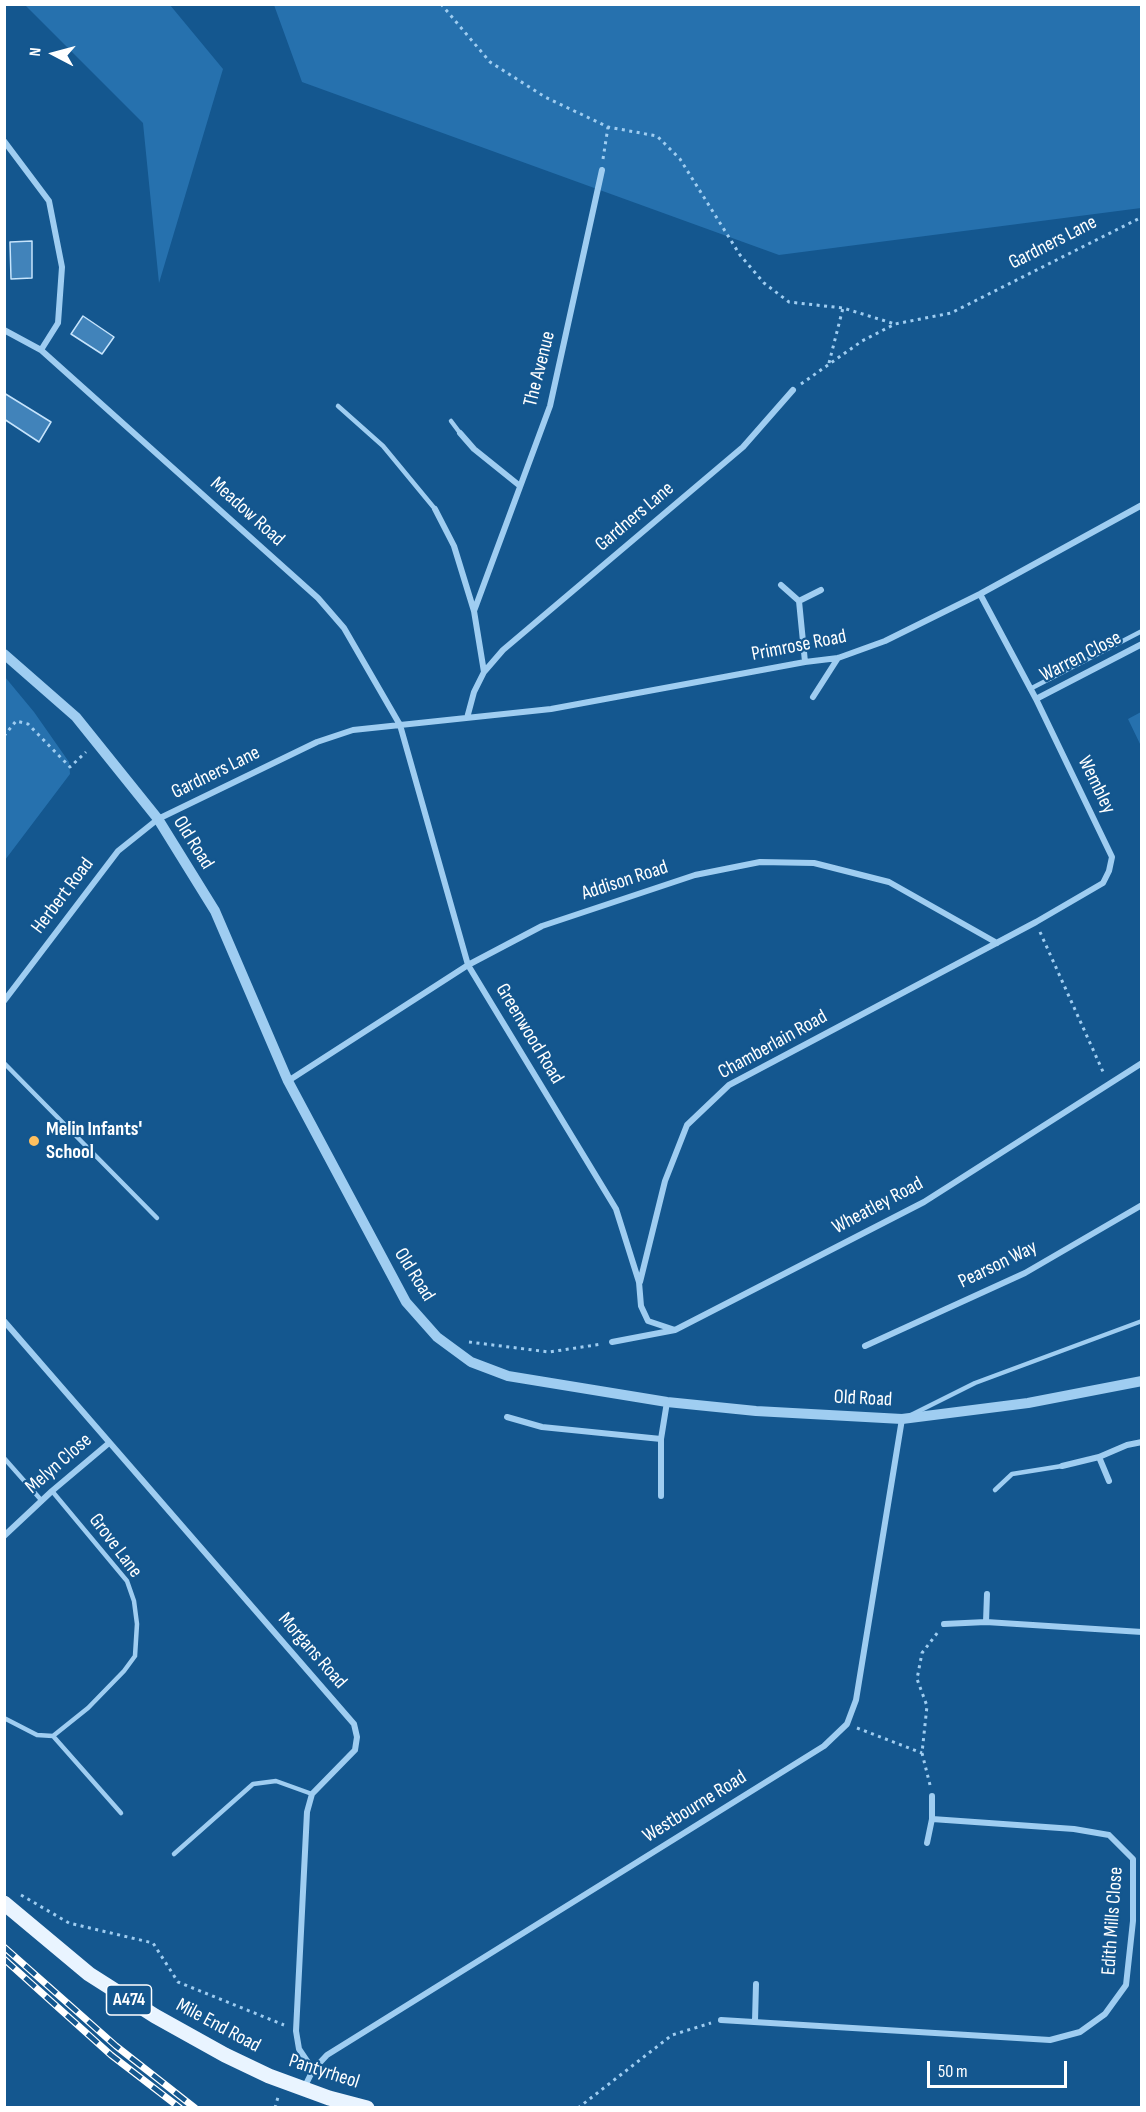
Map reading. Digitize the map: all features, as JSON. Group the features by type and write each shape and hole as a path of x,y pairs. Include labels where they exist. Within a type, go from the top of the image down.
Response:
{"main road":[{"name":"Mile End Road","path":"9,1900 89,1974 165,2021 268,2076"},
{"name":"Pantyrheol","path":"268,2076 329,2098 367,2108"}],"street":[{"path":"4,141 49,201 62,267 58,323 41,350"},
{"name":"The Avenue","path":"474,611 550,406 602,170"},
{"name":"Meadow Road","path":"4,330 41,350 318,598 344,628 400,725"},
{"name":"Gardners Lane","path":"158,819 317,742 354,730 467,718 474,692 484,672 503,650 743,447 793,390"},
{"path":"460,434 480,454 520,486"},
{"name":"Primrose Road","path":"467,718 551,709 805,662 838,658 885,641 980,594 1142,505"},
{"path":"435,509 454,546 474,611 484,672"},
{"path":"781,585 799,601 805,662"},
{"path":"799,601 822,590"},
{"name":"Wembley","path":"980,594 1036,699 1112,856 1109,871 1102,883 997,943"},
{"name":"Warren Close","path":"1036,699 1142,644"},
{"name":"Old Road","path":"4,654 76,717 158,819 215,911 288,1081 406,1302 437,1337 471,1362 508,1376 667,1402 756,1411 902,1419 1028,1403 1142,1381"},
{"path":"813,697 838,658"},
{"name":"Greenwood Road","path":"400,725 468,965 616,1209 639,1282 641,1306 648,1321 675,1330"},
{"name":"Herbert Road","path":"4,1001 118,851 158,819"},
{"name":"Addison Road","path":"288,1081 468,965 542,926 695,875 760,862 814,863 889,882 997,943"},
{"name":"Chamberlain Road","path":"639,1282 665,1181 687,1125 729,1085 997,943"},
{"name":"Wheatley Road","path":"612,1342 675,1330 924,1202 1142,1063"},
{"name":"Pearson Way","path":"864,1346 1025,1273 1142,1205"},
{"name":"Morgans Road","path":"4,1321 354,1724 357,1737 355,1750 312,1794"},
{"path":"661,1496 661,1439 667,1402"},
{"path":"507,1417 542,1427 661,1439"},
{"name":"Westbourne Road","path":"303,2088 313,2070 327,2055 824,1746 847,1724 856,1700 902,1419"},
{"path":"1062,1466 1099,1457 1127,1445 1142,1442"},
{"name":"Melyn Close","path":"4,1536 52,1491 109,1443"},
{"path":"1099,1457 1109,1481"},
{"path":"986,1622 987,1594"},
{"path":"944,1624 986,1622 1142,1632"},
{"path":"312,1794 307,1812 296,2031 299,2049 313,2070"},
{"path":"927,1843 932,1819 932,1796"},
{"name":"Edith Mills Close","path":"721,2020 1050,2040 1080,2032 1105,2014 1126,1985 1133,1921 1133,1859 1109,1835 1074,1829 932,1819"},
{"path":"1133,1921 1142,1922"},
{"path":"754,2021 756,1984"}],"lane":[{"path":"338,406 383,446 435,509"},
{"path":"451,421 460,434"},
{"path":"1030,689 1142,631"},
{"path":"4,1063 157,1218"},
{"path":"902,1419 975,1383 1142,1321"},
{"path":"4,1458 42,1501"},
{"path":"995,1490 1012,1474 1062,1466"},
{"name":"Grove Lane","path":"52,1491 127,1581 134,1601 137,1624 135,1656 124,1671 88,1708 53,1736"},
{"path":"4,1718 37,1735 53,1736 121,1813"},
{"path":"174,1854 253,1784 276,1781 312,1794"}],"path":[{"path":"441,4 490,62 545,97 608,127 657,136 680,159 740,255 764,283 789,302 843,308 896,324"},
{"path":"602,170 608,127"},
{"name":"Gardners Lane","path":"793,390 862,341 896,324 951,313 1142,217"},
{"path":"829,364 843,308"},
{"path":"5,734 16,721 28,723 70,767 96,743"},
{"path":"1036,922 1109,1084"},
{"path":"437,1337 549,1352 612,1342"},
{"path":"932,1796 922,1753 927,1706 917,1679 922,1653 944,1624"},
{"path":"847,1724 922,1753"},
{"path":"9,1900 23,1894 69,1923 153,1943 178,1982 296,2031"},
{"path":"578,2108 672,2035 721,2020"}],"shaded area":[{"path":"25,5 170,5 223,69 159,283 143,123"},
{"path":"274,5 1141,5 1141,208 779,255 302,82"},
{"path":"5,677 34,712 69,762 70,774 5,860"},
{"path":"1141,712 1141,746 1128,719"}],"building":[{"path":"32,241 32,278 11,279 10,242"},
{"path":"83,316 114,337 102,354 71,334"},
{"path":"4,393 51,422 39,442 4,419"}],"railway":[{"path":"4,1947 116,2046 195,2108"},
{"path":"4,1959 111,2055 180,2108"}],"place":[{"name":"Melin Infants' School","path":"34,1141"}]}
